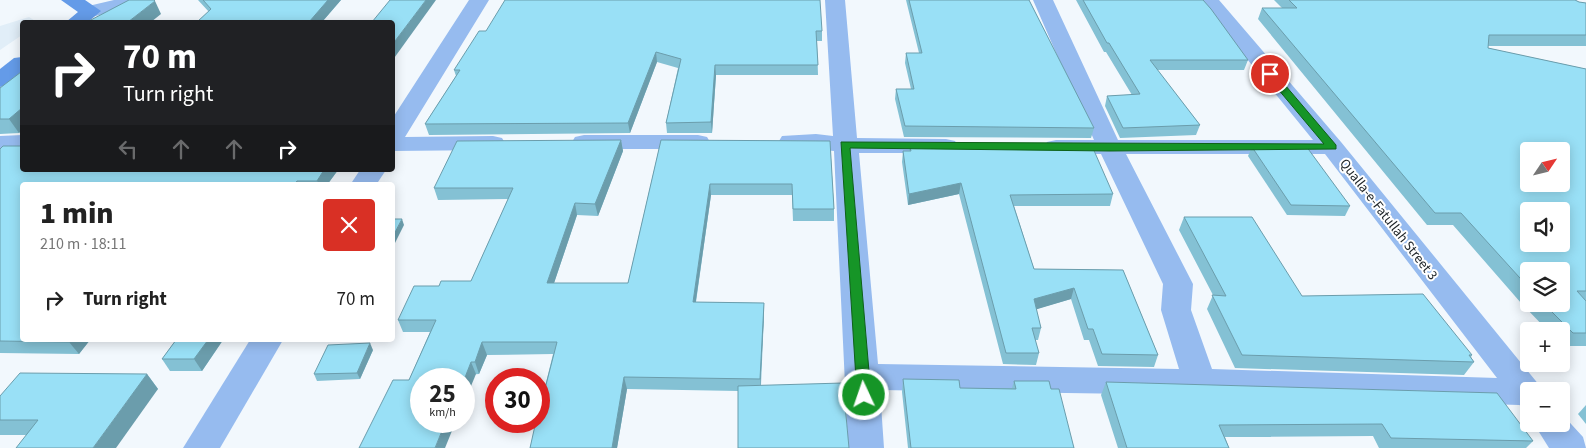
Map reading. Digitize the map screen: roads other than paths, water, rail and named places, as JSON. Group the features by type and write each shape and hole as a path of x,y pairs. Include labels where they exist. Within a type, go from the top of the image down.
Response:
{"main road":[{"path":"71,0 84,17"},
{"path":"0,80 20,65"}],"street":[{"path":"84,17 139,0"},
{"path":"395,133 479,0"},
{"path":"835,0 844,145 863,377 866,448"},
{"path":"1043,0 1110,148 1178,284 1176,310 1200,382"},
{"name":"Qualla-e-Fatullah Street 3","path":"1209,0 1332,147 1520,384"},
{"path":"766,141 816,141 844,145 972,146"},
{"path":"0,143 20,142"},
{"path":"560,143 717,142"},
{"path":"395,144 520,143"},
{"path":"1031,147 1332,147"},
{"path":"201,448 267,342"},
{"path":"863,377 1200,382 1520,393"},
{"path":"1557,432 1570,448"}]}
